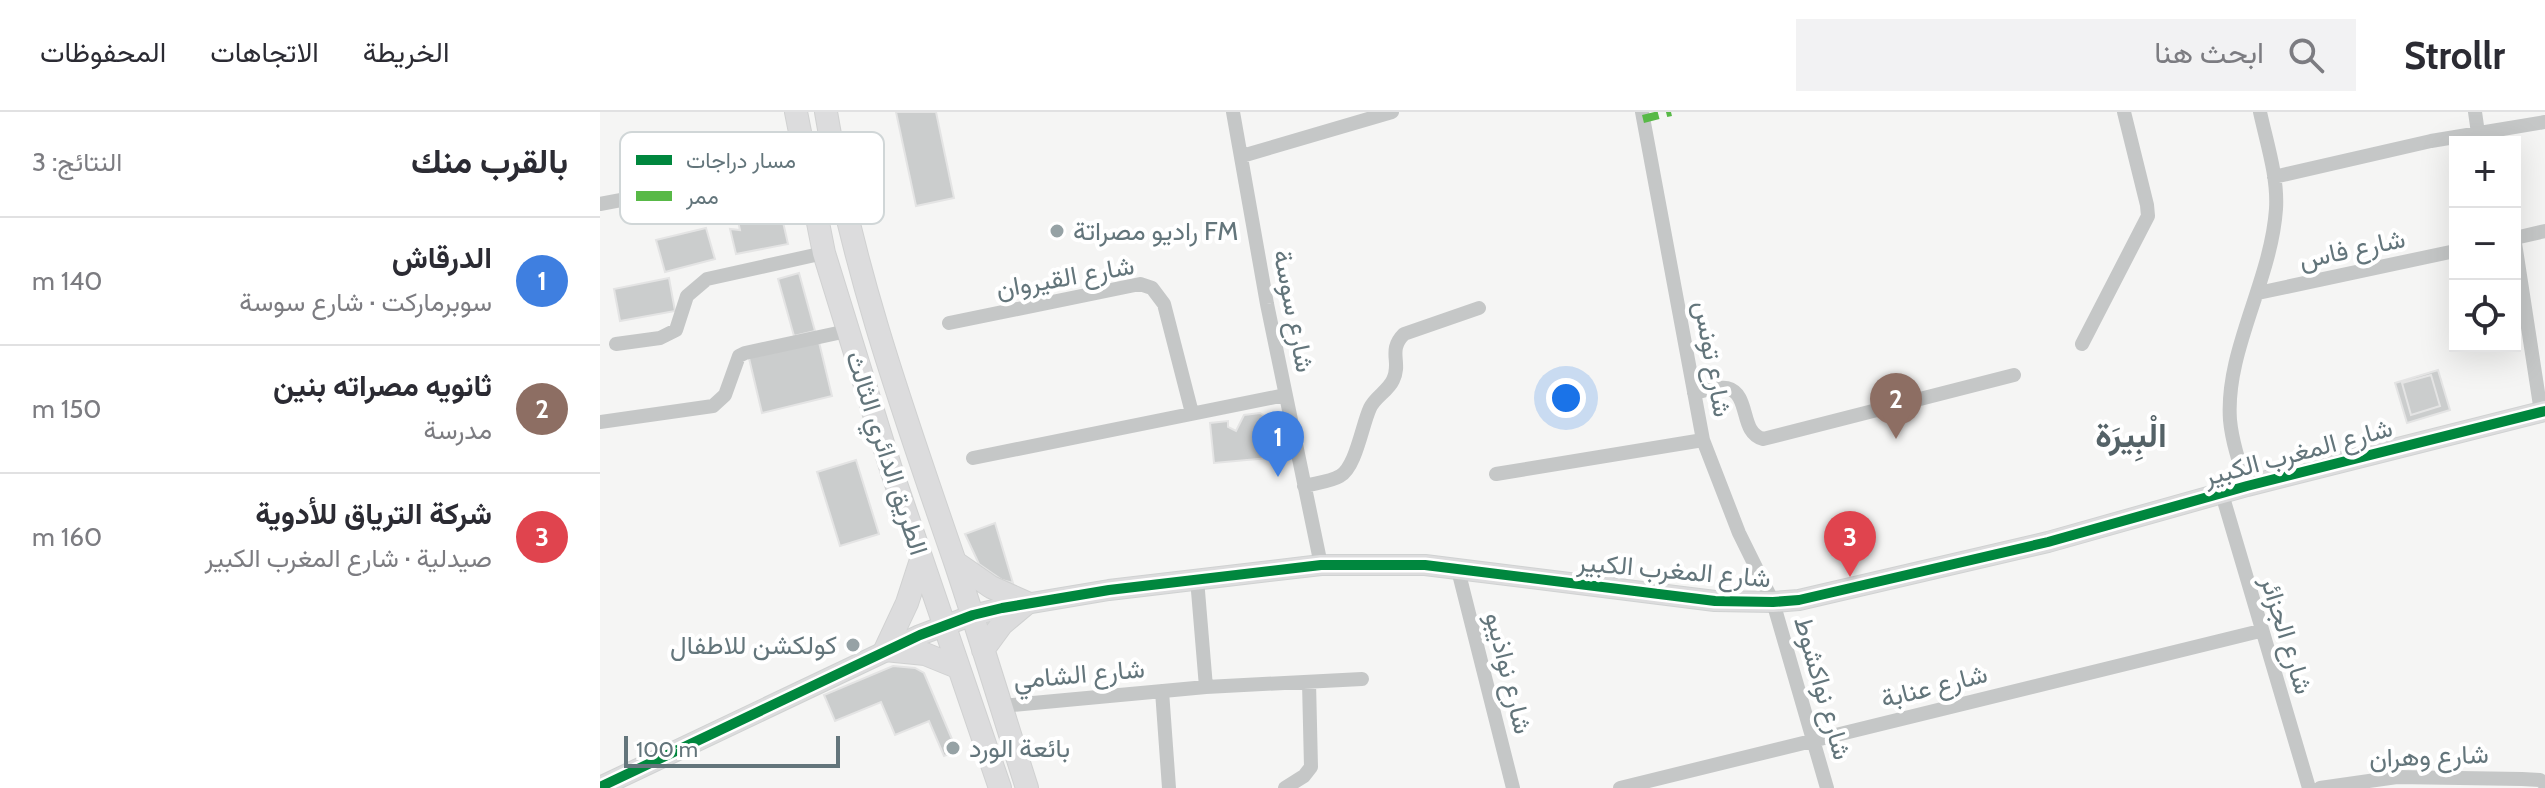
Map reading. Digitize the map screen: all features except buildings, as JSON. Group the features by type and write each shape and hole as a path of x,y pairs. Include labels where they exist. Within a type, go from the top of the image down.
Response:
{"main road":[{"name":"الطريق الدائري الثالث","path":"796,112 799,132"},
{"name":"الطريق الدائري الثالث","path":"826,112 830,132"},
{"name":"الطريق الدائري الثالث","path":"818,224 847,331 921,560 1000,788"},
{"name":"الطريق الدائري الثالث","path":"849,224 876,324 1027,788"},
{"path":"921,560 907,603 885,650 925,654 957,667"},
{"path":"955,562 991,587 1027,603 1011,615 983,650"}],"street":[{"name":"شارع سوسة","path":"1233,112 1285,395 1321,565"},
{"path":"1242,156 1392,112"},
{"name":"شارع تونس","path":"1642,112 1703,440 1739,533 1773,602"},
{"path":"2082,344 2148,216 2124,112"},
{"path":"2247,486 2230,422 2230,398 2232,377 2258,293 2276,210 2274,177 2260,112"},
{"path":"2475,112 2478,133"},
{"path":"2499,136 2545,122"},
{"path":"2274,177 2431,141 2478,133 2492,136"},
{"path":"600,204 620,200"},
{"path":"2521,239 2545,231"},
{"name":"شارع فاس","path":"2258,293 2449,252"},
{"path":"616,344 660,338 676,330 687,296 707,279 824,253"},
{"path":"2521,277 2543,411"},
{"name":"شارع القيروان","path":"949,323 1140,284 1152,288 1164,304 1192,413"},
{"path":"1304,486 1338,477 1348,468 1369,409 1393,383 1397,341 1404,334 1479,308"},
{"path":"600,422 713,406 725,395 739,356 847,331"},
{"path":"1694,393 1724,387 1731,390 1738,396 1751,432 1763,439 2014,375"},
{"path":"973,458 1285,395"},
{"name":"شارع المغرب الكبير","path":"600,787 885,650 973,615 1027,603 1321,565 1425,565 1715,601 1773,602 1810,597 2048,542 2247,486 2543,411"},
{"path":"1496,474 1703,440"},
{"name":"شارع الجزائر","path":"2222,494 2260,631 2309,788"},
{"name":"شارع نواذيبو","path":"1458,570 1513,788"},
{"path":"1197,579 1206,687"},
{"name":"شارع نواكشوط","path":"1773,602 1827,788"},
{"name":"شارع عنابة","path":"1620,788 2260,631"},
{"name":"شارع الشامي","path":"1001,706 1206,687 1362,679"},
{"path":"1285,788 1304,776 1311,767 1309,682"},
{"name":"شارع الشامي","path":"1162,691 1169,788"},
{"name":"شارع وهران","path":"2320,788 2397,777 2433,782 2543,780"}],"marked path":[{"path":"1643,119 1671,112"}],"cycle path":[{"path":"600,787 920,635 973,615 1002,608 1109,590 1321,565 1425,565 1715,601 1799,600 2048,542 2247,486 2545,411"}],"place":[{"name":"راديو مصراتة FM","path":"1057,231"},
{"name":"ثانويه مصراته بنين","path":"1896,439"},
{"name":"الدرقاش","path":"1278,477"},
{"name":"شركة الترياق للأدوية","path":"1850,577"},
{"name":"كولكشن للاطفال","path":"853,645"},
{"name":"بائعة الورد","path":"953,748"}],"district":[{"name":"الْبِيرَة","path":"2131,435"}]}
